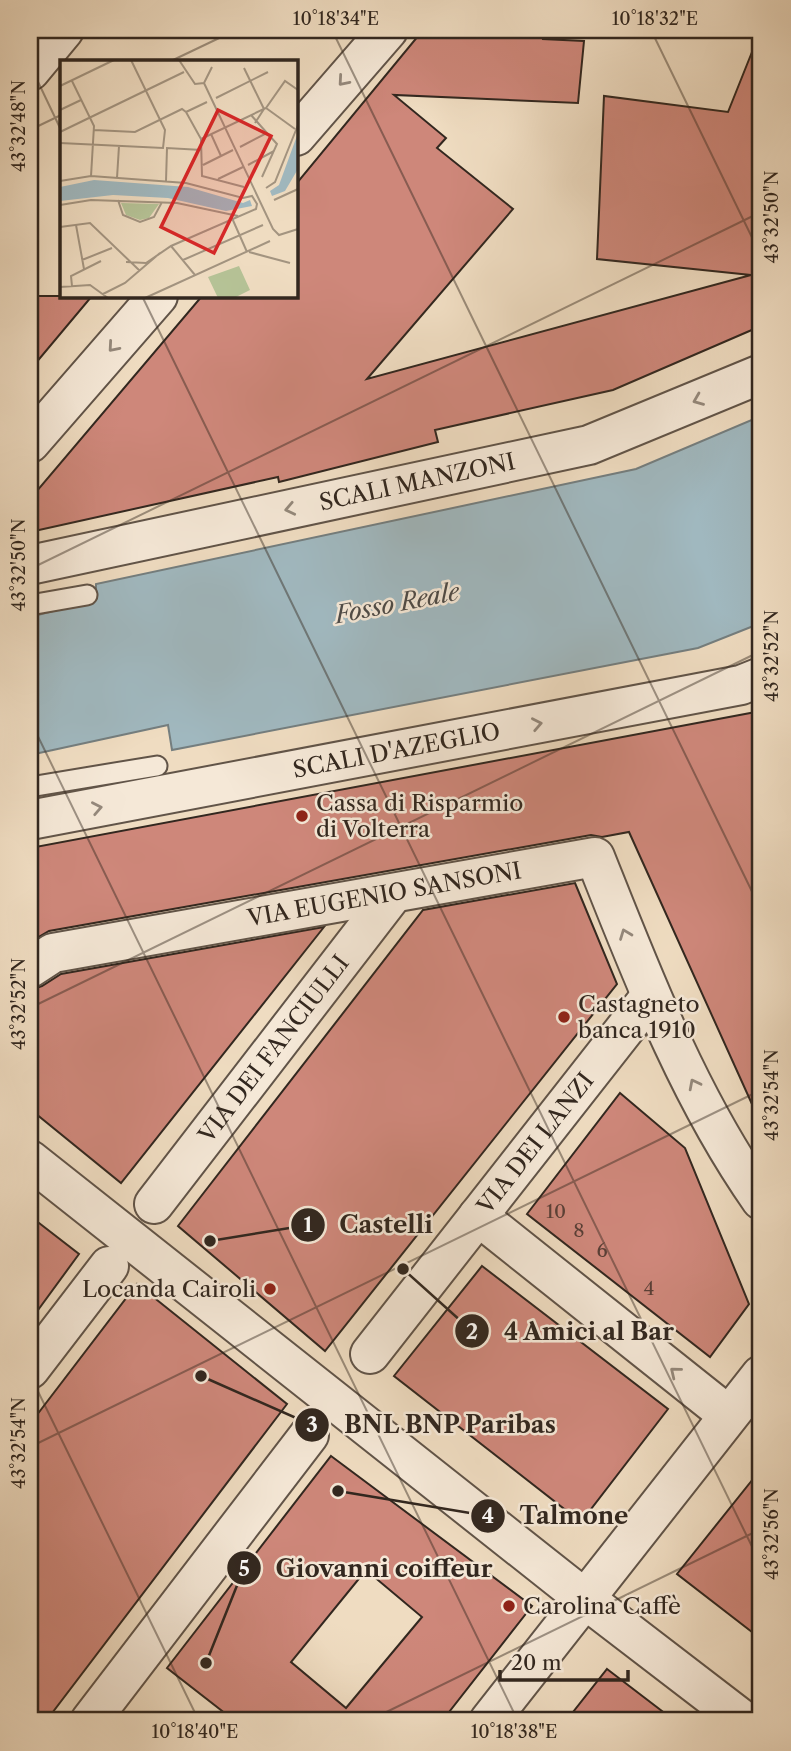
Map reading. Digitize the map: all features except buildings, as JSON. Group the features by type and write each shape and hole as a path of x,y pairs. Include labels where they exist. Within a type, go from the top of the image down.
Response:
{"street":[{"path":"30,71 64,30"},
{"path":"298,134 388,30"},
{"path":"30,443 156,298"},
{"name":"SCALI MANZONI","path":"41,560 589,445 761,374"},
{"name":"SCALI D'AZEGLIO","path":"30,821 741,685 761,677"},
{"name":"VIA EUGENIO SANSONI","path":"30,968 53,953 595,857 650,997"},
{"name":"VIA DEI FANCIULLI","path":"154,1204 393,894"},
{"path":"650,997 742,1158 761,1200"},
{"name":"VIA DEI LANZI","path":"370,1354 650,997"},
{"path":"30,1160 585,1599 744,1721"},
{"path":"478,1216 728,1415"},
{"path":"30,1369 108,1266"},
{"path":"489,1721 761,1375"},
{"path":"90,1721 309,1436"}],"lane":[{"path":"30,605 87,595"},
{"path":"30,787 157,766"}],"water":[{"name":"Fosso Reale","path":"761,416 761,623 698,648 172,750 168,725 30,755 30,617 96,600 96,584 636,469"}],"place":[{"name":"Cassa di Risparmio di Volterra","path":"302,816"},
{"name":"Castagneto banca 1910","path":"564,1017"},
{"name":"Castelli","path":"210,1241"},
{"name":"4 Amici al Bar","path":"403,1269"},
{"name":"Locanda Cairoli","path":"270,1289"},
{"name":"BNL BNP Paribas","path":"201,1376"},
{"name":"Talmone","path":"338,1491"},
{"name":"Carolina Caffè","path":"509,1606"},
{"name":"Giovanni coiffeur","path":"206,1663"}]}
